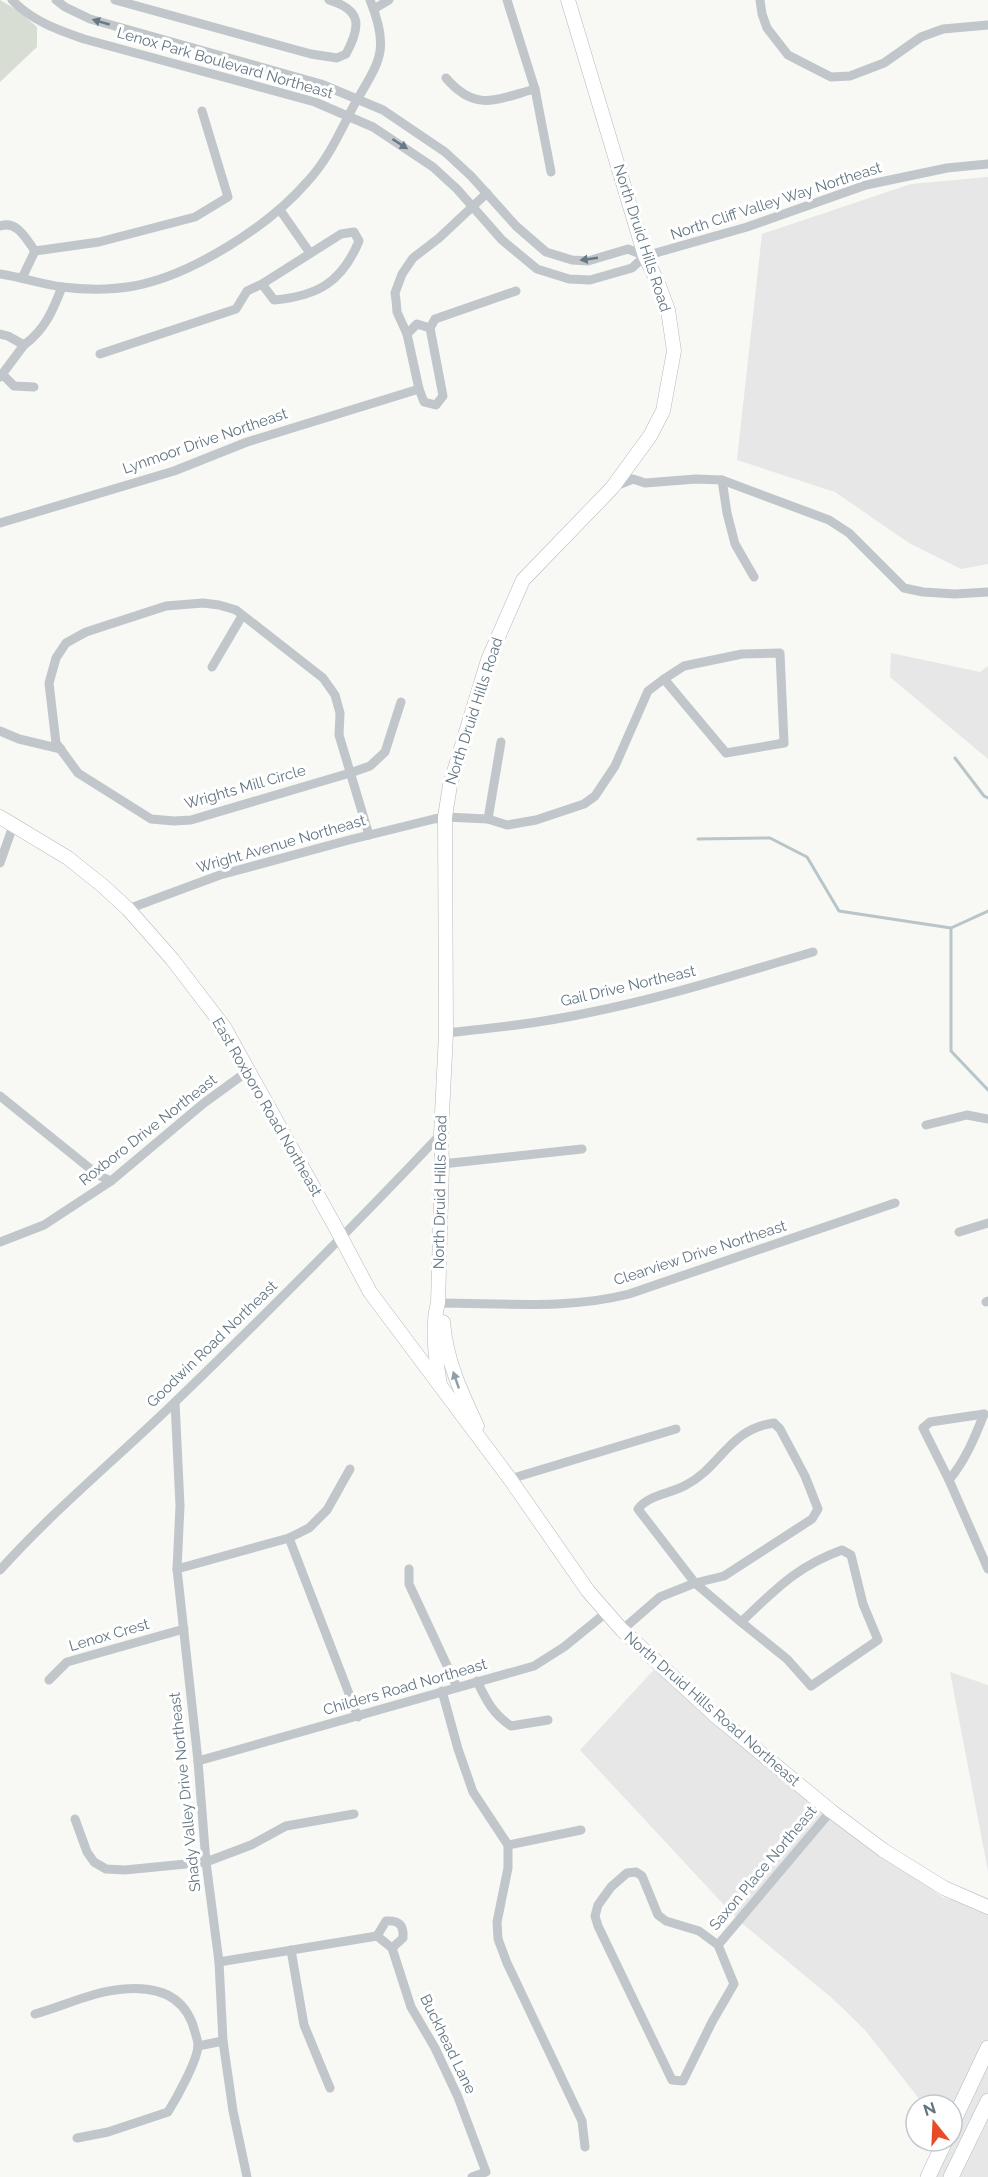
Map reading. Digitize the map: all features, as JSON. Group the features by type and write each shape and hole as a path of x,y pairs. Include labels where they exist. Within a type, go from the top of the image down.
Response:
{"main road":[{"name":"North Druid Hills Road","path":"440,1387 435,1312 438,1303 441,1134 446,1033 444,817 451,780 488,660 523,580 612,488 650,436 663,411 675,351 668,310 645,256 568,0"},
{"name":"East Roxboro Road Northeast","path":"0,817 68,858 128,909 172,959 224,1027 370,1292 440,1387"},
{"name":"North Druid Hills Road Northeast","path":"438,1303 443,1312 444,1333 454,1376 489,1452"},
{"name":"North Druid Hills Road Northeast","path":"440,1387 510,1479 588,1591 622,1630 717,1717 831,1811 883,1850 944,1888 988,1907"},
{"path":"964,2099 988,2048"},
{"path":"951,2177 988,2101"},
{"path":"928,2177 939,2153"}],"street":[{"name":"Lenox Park Boulevard Northeast","path":"12,0 31,16 50,27 84,39 315,102 373,127 425,162 457,189 502,240 537,269 569,279 590,280 632,268 645,256 628,249 588,261 546,252 516,226 471,176 438,148 383,110 321,84 90,19 56,0"},
{"path":"115,0 311,54 337,58 346,54 357,28 353,14 345,5 329,0"},
{"path":"0,274 62,287 105,290 136,285 174,274 230,244 280,210 326,158 377,67 382,41 379,20 372,4 389,0"},
{"path":"507,0 535,89 551,172"},
{"path":"760,0 767,28 788,55 831,77 850,76 884,63 921,37 943,29 988,25"},
{"path":"446,78 463,95 477,101 488,101 535,89"},
{"path":"35,251 99,242 195,217 228,197 202,111"},
{"name":"North Cliff Valley Way Northeast","path":"645,256 747,227 866,185 947,168 988,164"},
{"path":"487,193 439,238 413,258 402,274 395,293 397,312 407,334 424,402 435,405 443,396 430,328 435,319 516,291"},
{"path":"280,210 309,253"},
{"path":"0,226 6,224 19,229 35,251"},
{"path":"100,354 236,309 246,291 262,284 341,234 354,232 359,241 346,268 335,280 308,293 290,299 274,300 262,284"},
{"path":"22,278 35,251"},
{"path":"34,387 14,386 1,376 24,345 37,336 50,317 62,287"},
{"path":"407,334 417,324 430,328"},
{"path":"0,334 24,345"},
{"name":"Lynmoor Drive Northeast","path":"0,523 174,471 247,442 419,389"},
{"path":"612,488 633,479 645,483 696,479 722,480 829,520 849,533 904,588 955,594 988,592"},
{"path":"722,480 735,544 754,578"},
{"name":"Wrights Mill Circle","path":"350,773 191,820 151,819 78,773 56,743 49,683 56,658 66,643 86,632 166,606 203,603 239,609 322,678 335,695 340,714 339,735 369,835"},
{"path":"212,667 239,609"},
{"name":"Wright Avenue Northeast","path":"128,909 220,875 444,817 488,819 507,825 536,820 584,804 595,796 615,766 648,691 664,679 684,666 742,654 780,653 784,743 726,753 664,679"},
{"path":"350,773 370,766 385,752 401,702"},
{"path":"0,732 61,749"},
{"path":"488,819 501,742"},
{"path":"0,863 13,825"},
{"name":"Gail Drive Northeast","path":"446,1033 586,1014 656,997 813,952"},
{"name":"Roxboro Drive Northeast","path":"0,1242 44,1225 111,1181 204,1103 248,1071"},
{"path":"0,1096 98,1175 111,1181"},
{"path":"926,1125 967,1115 988,1119"},
{"name":"Goodwin Road Northeast","path":"0,1570 27,1540 175,1402 342,1238 441,1134"},
{"path":"442,1164 582,1149"},
{"name":"Clearview Drive Northeast","path":"438,1303 576,1303 606,1300 895,1203"},
{"path":"959,1232 988,1223"},
{"name":"Shady Valley Drive Northeast","path":"175,1402 180,1506 177,1569 198,1761 206,1862 219,1962 223,2041 233,2111 247,2177"},
{"path":"949,1480 973,1442 984,1414 930,1422 923,1428 949,1480 988,1569"},
{"path":"622,1630 660,1597 695,1583 724,1576 812,1519 819,1509 805,1476 780,1429 774,1423 754,1428 734,1439 717,1459 689,1484 668,1494 644,1501 638,1509 695,1583 741,1622 787,1659 811,1686 878,1640 863,1604 851,1555 842,1550 803,1568 782,1583 741,1622"},
{"path":"510,1479 676,1428"},
{"path":"177,1569 289,1538 309,1528 327,1510 341,1489 350,1469"},
{"path":"289,1538 358,1717"},
{"path":"980,1552 988,1543"},
{"path":"409,1569 409,1584 457,1687"},
{"name":"Childers Road Northeast","path":"198,1761 534,1666 564,1647 607,1612"},
{"name":"Lenox Crest","path":"49,1680 67,1662 184,1629"},
{"path":"477,1682 498,1717 511,1726 548,1719"},
{"path":"442,1691 458,1749 474,1792 508,1845 508,1868 497,1922 498,1939 507,1963 582,2121 585,2147"},
{"name":"Saxon Place Northeast","path":"718,1945 831,1811"},
{"path":"75,1819 87,1852 94,1862 106,1869 125,1870 206,1862 251,1845 286,1826 354,1814"},
{"path":"508,1845 581,1830"},
{"name":"Saxon Place Northeast","path":"636,1872 642,1876 658,1915 699,1931 718,1945 734,1984 683,2081 672,2080 598,1926 595,1916 598,1905 611,1887 627,1873 636,1872"},
{"path":"219,1962 377,1936 392,1948 403,1938 404,1930 395,1920 386,1921 377,1936"},
{"name":"Buckhead Lane","path":"392,1948 411,2007 435,2048 458,2097 486,2172 472,2177"},
{"path":"291,1950 304,2025 330,2088"},
{"path":"35,2014 123,1989 151,1990 166,1994 184,2007 193,2025 198,2046 182,2089 168,2112 108,2132 77,2138"},
{"path":"198,2046 223,2041"}],"shaded area":[{"path":"0,0 17,10 37,27 37,47 0,82"},
{"path":"988,177 988,564 961,569 909,543 835,492 737,460 762,234 911,184"},
{"path":"891,653 980,672 988,666 988,759 890,677"},
{"path":"659,1664 842,1821 942,1897 988,1909 988,2177 932,2177 945,2153 964,2153 964,2093 915,2093 865,2030 833,1999 738,1920 580,1750"},
{"path":"950,1672 988,1685 988,1871"}],"waterway":[{"path":"955,758 984,796 988,798"},
{"path":"698,839 770,838 807,857 839,911 951,928"},
{"path":"988,911 951,928 951,1051 988,1090"}]}
